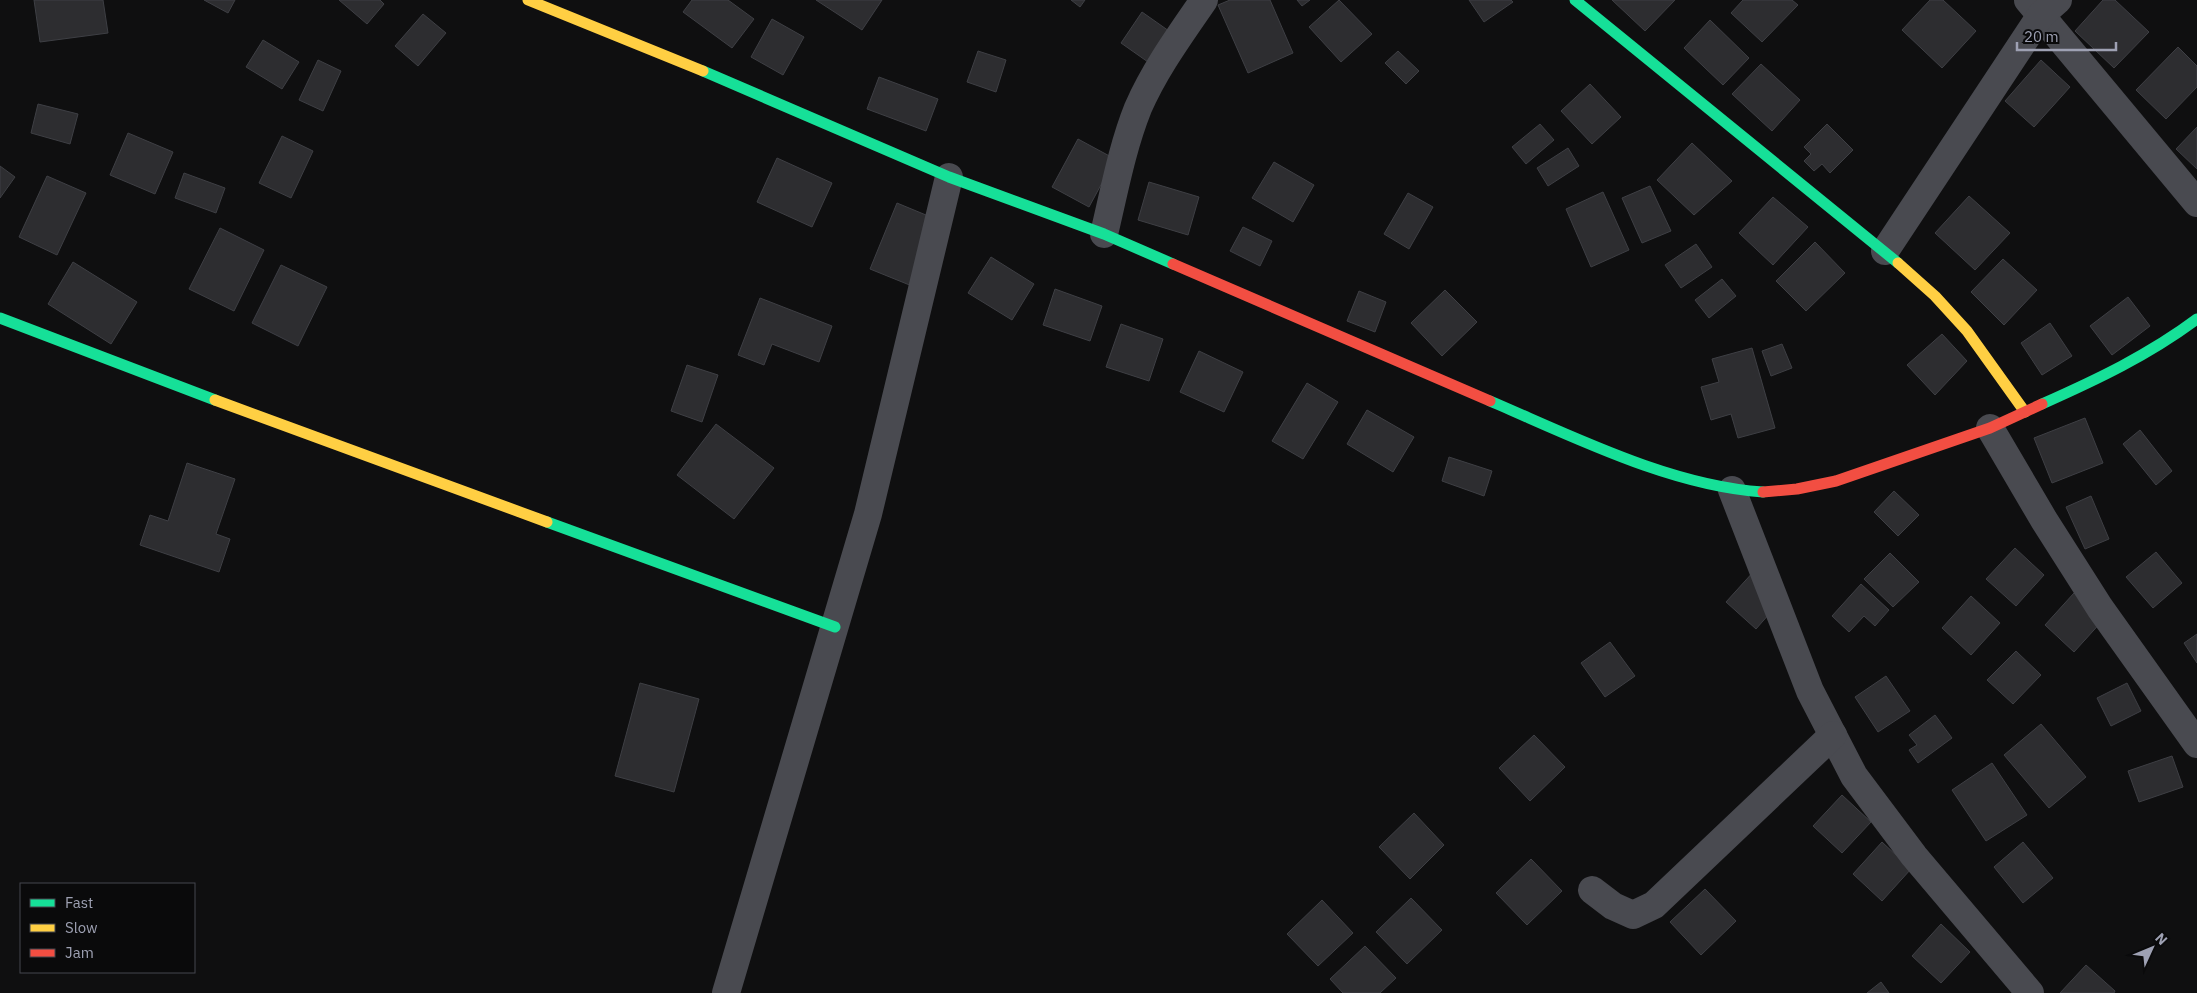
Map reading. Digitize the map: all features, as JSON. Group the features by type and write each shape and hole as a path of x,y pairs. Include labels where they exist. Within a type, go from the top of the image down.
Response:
{"street":[{"path":"528,0 771,99 949,176 1104,234 1570,436 1666,473 1732,490 1763,492 1797,489 1836,481 1990,428 2113,372 2178,333 2197,319"},
{"path":"1104,234 1120,168 1138,108 1163,60 1204,0"},
{"path":"1575,0 1765,156 1885,250 1935,296 1967,330 2026,412"},
{"path":"1885,250 2042,5 2197,203"},
{"path":"726,993 868,514 949,176"},
{"path":"0,318 278,423 834,627"},
{"path":"1990,428 2044,520 2100,608 2197,744"},
{"path":"1732,490 1810,691 1854,776 1914,856 2030,993"},
{"path":"1592,890 1613,906 1633,916 1654,905 1833,735"}],"building":[{"path":"34,0 103,0 108,33 40,42"},
{"path":"204,0 235,0 228,13"},
{"path":"339,0 380,0 384,4 367,24"},
{"path":"692,0 728,0 754,19 732,48 683,12"},
{"path":"816,0 882,0 862,30"},
{"path":"1071,0 1085,0 1080,7"},
{"path":"1230,0 1270,0 1293,53 1248,73 1218,5"},
{"path":"1297,0 1310,0 1302,6"},
{"path":"1339,0 1372,34 1341,62 1309,27"},
{"path":"1469,0 1511,0 1513,2 1484,22"},
{"path":"1612,0 1675,0 1645,31"},
{"path":"1743,0 1792,0 1798,5 1762,42 1731,13"},
{"path":"1930,0 1943,0 1976,31 1942,68 1902,30"},
{"path":"2103,0 2115,0 2149,32 2114,68 2075,31"},
{"path":"1142,12 1169,31 1148,62 1121,43"},
{"path":"423,14 446,33 418,66 395,46"},
{"path":"772,19 804,37 783,75 751,57"},
{"path":"1710,20 1749,58 1723,85 1684,48"},
{"path":"263,40 299,62 282,89 246,67"},
{"path":"2178,47 2197,66 2197,87 2166,119 2136,90"},
{"path":"978,51 1006,60 996,92 967,82"},
{"path":"1398,51 1419,71 1406,84 1385,63"},
{"path":"318,60 341,71 323,111 299,100"},
{"path":"2041,60 2070,87 2034,127 2005,101"},
{"path":"1761,64 1800,100 1772,131 1732,94"},
{"path":"879,77 938,99 926,131 867,109"},
{"path":"1590,84 1621,117 1592,144 1561,111"},
{"path":"38,104 78,114 70,144 31,133"},
{"path":"1540,124 1554,140 1526,164 1512,147"},
{"path":"1827,124 1853,150 1830,173 1822,164 1814,171 1804,161 1811,154 1804,147"},
{"path":"2197,127 2197,169 2176,149"},
{"path":"128,133 173,152 155,194 110,175"},
{"path":"282,136 313,151 291,198 259,183"},
{"path":"1078,139 1115,159 1089,207 1052,187"},
{"path":"1692,143 1732,181 1694,215 1657,180"},
{"path":"1568,148 1579,166 1548,186 1537,168"},
{"path":"777,158 832,183 812,227 757,202"},
{"path":"1274,162 1314,185 1293,222 1252,198"},
{"path":"0,166 15,177 0,198"},
{"path":"184,173 225,188 216,213 175,198"},
{"path":"47,176 86,193 57,255 19,237"},
{"path":"1149,182 1199,197 1188,235 1138,220"},
{"path":"1650,186 1671,231 1642,243 1622,198"},
{"path":"1603,192 1629,250 1591,267 1566,209"},
{"path":"1408,193 1433,207 1409,249 1384,234"},
{"path":"1969,196 2010,233 1975,270 1935,233"},
{"path":"1773,197 1808,227 1773,265 1739,233"},
{"path":"897,203 938,220 912,286 870,269"},
{"path":"1243,227 1272,241 1260,266 1230,251"},
{"path":"220,228 264,250 234,311 189,289"},
{"path":"1815,242 1845,273 1806,311 1776,281"},
{"path":"1696,244 1712,267 1681,288 1665,265"},
{"path":"991,257 1034,284 1012,320 968,293"},
{"path":"2003,259 2037,290 2004,325 1971,292"},
{"path":"73,262 137,302 111,344 48,304"},
{"path":"281,265 327,287 298,346 252,323"},
{"path":"1722,279 1736,296 1709,318 1695,300"},
{"path":"1055,289 1102,306 1090,341 1043,325"},
{"path":"1445,290 1477,322 1442,356 1411,323"},
{"path":"1359,291 1386,302 1375,332 1347,321"},
{"path":"2128,297 2150,326 2112,355 2090,326"},
{"path":"760,298 832,326 819,362 772,344 764,365 738,355"},
{"path":"2050,323 2072,356 2042,375 2021,343"},
{"path":"1121,324 1163,339 1149,381 1106,367"},
{"path":"1942,334 1967,361 1935,395 1907,365"},
{"path":"1782,344 1792,368 1771,376 1762,351"},
{"path":"1752,348 1775,428 1738,438 1731,414 1711,420 1701,387 1719,382 1712,359"},
{"path":"1199,351 1243,372 1224,412 1180,392"},
{"path":"687,365 718,375 702,422 671,411"},
{"path":"1307,383 1338,402 1303,459 1272,441"},
{"path":"1367,410 1414,437 1393,472 1347,444"},
{"path":"2085,418 2103,463 2052,483 2034,438"},
{"path":"716,424 774,468 734,519 677,475"},
{"path":"2140,430 2172,471 2156,485 2123,444"},
{"path":"1449,457 1492,471 1484,496 1442,481"},
{"path":"187,463 235,479 216,534 230,539 219,572 140,545 150,515 168,521"},
{"path":"1894,491 1919,515 1898,536 1874,512"},
{"path":"2091,496 2109,539 2085,549 2066,507"},
{"path":"2015,548 2044,575 2016,606 1986,579"},
{"path":"2156,552 2182,583 2153,608 2126,577"},
{"path":"1890,553 1919,582 1893,607 1864,579"},
{"path":"1755,570 1784,597 1756,629 1726,602"},
{"path":"1861,584 1889,610 1875,626 1864,616 1849,632 1832,616"},
{"path":"2074,593 2103,620 2074,652 2045,625"},
{"path":"1971,596 2000,623 1971,655 1942,628"},
{"path":"2197,634 2197,663 2184,643"},
{"path":"1610,642 1635,676 1605,697 1581,663"},
{"path":"2016,651 2041,675 2013,704 1987,680"},
{"path":"1886,676 1910,711 1878,732 1855,697"},
{"path":"640,683 699,699 674,792 615,776"},
{"path":"2127,683 2141,711 2111,726 2097,698"},
{"path":"1935,715 1952,738 1918,763 1909,750 1917,745 1909,735"},
{"path":"2041,724 2086,777 2049,808 2004,755"},
{"path":"1534,735 1565,767 1530,801 1499,768"},
{"path":"2172,756 2183,787 2139,802 2128,771"},
{"path":"1992,763 2027,815 1986,841 1952,790"},
{"path":"1842,795 1871,822 1842,853 1813,826"},
{"path":"1414,813 1444,845 1410,879 1379,847"},
{"path":"1882,842 1911,869 1882,901 1853,874"},
{"path":"2023,842 2053,878 2023,903 1994,867"},
{"path":"1531,859 1562,891 1527,925 1496,893"},
{"path":"1705,889 1736,921 1701,955 1670,922"},
{"path":"1411,898 1442,930 1407,964 1376,932"},
{"path":"1322,900 1353,933 1318,966 1287,934"},
{"path":"1941,924 1970,952 1941,983 1912,956"},
{"path":"1365,946 1396,978 1380,993 1343,993 1330,979"},
{"path":"2086,965 2115,991 2114,993 2060,993"},
{"path":"1881,982 1889,993 1867,993"}],"traffic: fast":[{"path":"1575,0 1898,263"},
{"path":"703,71 949,177 1104,234 1173,264"},
{"path":"0,318 215,400"},
{"path":"2042,404 2122,366 2160,344 2197,319"},
{"path":"1490,401 1589,444 1658,470 1728,488 1763,492"},
{"path":"547,522 835,627"}],"traffic: slow":[{"path":"528,0 703,71"},
{"path":"1898,263 1935,296 1967,331 2025,412"},
{"path":"215,400 547,522"}],"traffic: jam":[{"path":"1173,264 1490,401"},
{"path":"1763,492 1797,489 1836,481 1990,428 2042,404"}]}
